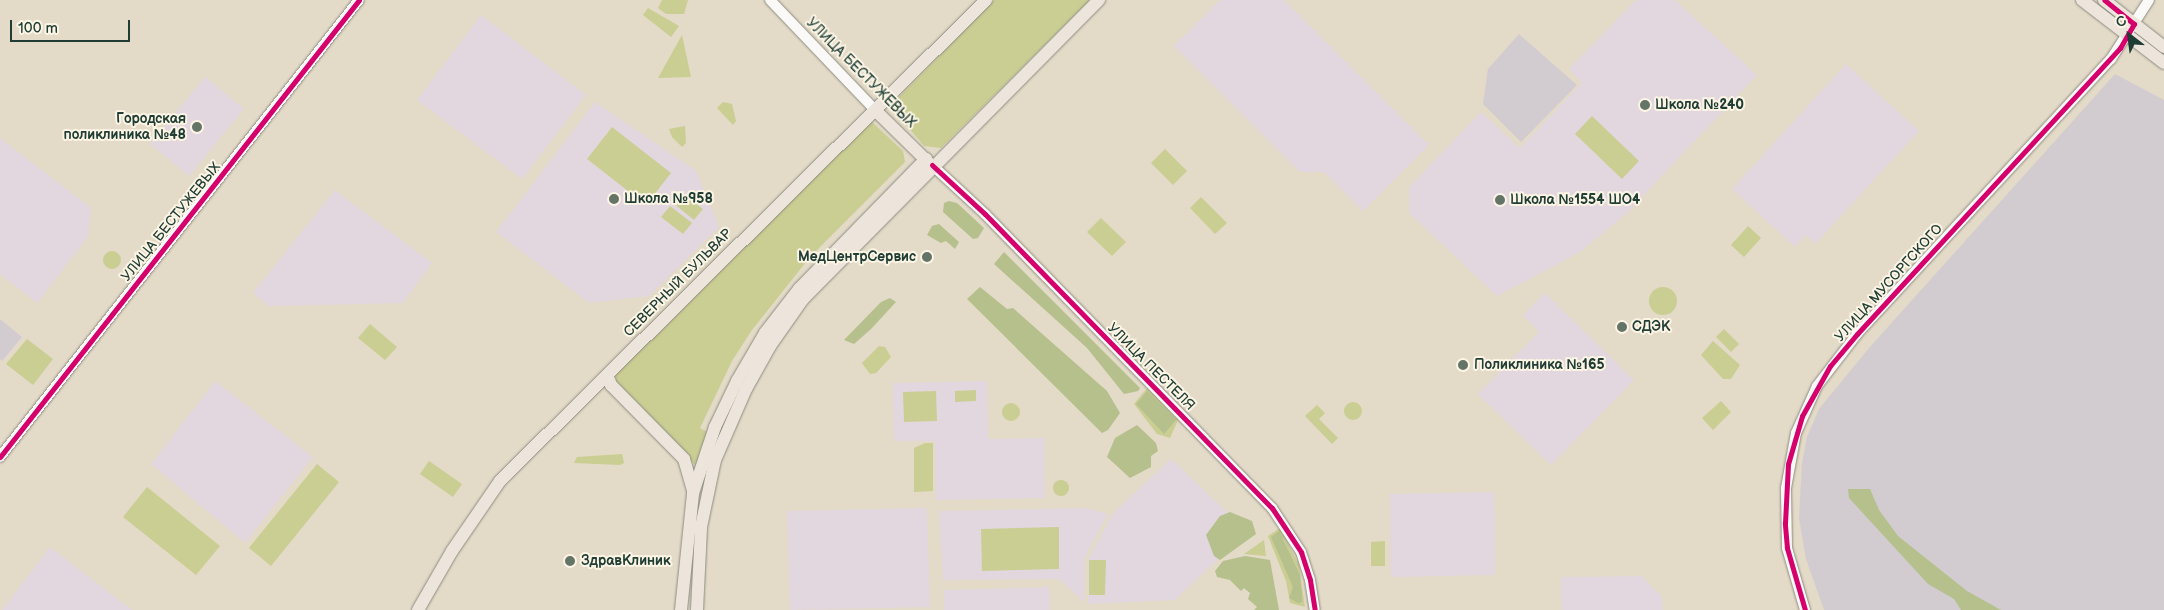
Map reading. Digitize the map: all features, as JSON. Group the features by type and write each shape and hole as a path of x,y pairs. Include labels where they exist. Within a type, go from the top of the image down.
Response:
{"main road":[{"name":"СЕВЕРНЫЙ БУЛЬВАР","path":"418,610 452,551 500,481 986,0"},
{"path":"681,610 693,493 704,455 736,381 765,333 799,289 1099,0"},
{"path":"2082,0 2164,63"},
{"path":"2104,0 2164,47"},
{"name":"УЛИЦА БЕСТУЖЕВЫХ","path":"875,110 929,162"},
{"path":"696,610 700,527 709,485 718,451 746,389 770,346 803,299 929,162"},
{"path":"607,375 611,385 684,459 693,493"}],"street":[{"name":"УЛИЦА БЕСТУЖЕВЫХ","path":"0,457 359,0"},
{"name":"УЛИЦА БЕСТУЖЕВЫХ","path":"770,0 875,110"},
{"name":"УЛИЦА МУСОРГСКОГО","path":"1804,610 1787,548 1786,488 1796,433 1817,386 1856,334 2074,99 2127,36 2149,0"},
{"name":"УЛИЦА ПЕСТЕЛЯ","path":"929,162 985,214 1272,508 1301,552 1310,580 1315,610"}],"shaded area":[{"path":"1220,0 1284,0 1429,145 1363,211 1324,172 1300,172 1174,46"},
{"path":"1636,0 1675,0 1757,75 1626,214 1580,252 1497,296 1409,213 1409,187 1481,112 1520,148 1582,83 1569,69"},
{"path":"481,15 586,95 522,179 417,100"},
{"path":"1519,34 1577,85 1521,142 1483,104 1488,69"},
{"path":"1846,64 1919,131 1815,244 1806,235 1795,247 1732,189"},
{"path":"2115,74 2164,100 2164,610 1824,610 1806,559 1799,518 1802,463 1807,437 1819,409 1869,348"},
{"name":"Городская поликлиника №48","path":"205,77 244,109 189,176 150,144"},
{"name":"Школа №958","path":"595,102 696,171 719,227 649,296 589,303 496,232"},
{"path":"0,138 91,208 88,237 37,303 0,274"},
{"path":"335,190 432,263 403,303 269,306 253,293"},
{"path":"1545,293 1634,380 1551,465 1478,394 1539,332 1523,315"},
{"path":"0,319 22,337 2,361 0,359"},
{"path":"215,381 313,457 245,543 151,464"},
{"path":"987,381 988,439 1044,438 1045,498 936,500 935,441 894,441 893,383"},
{"path":"1171,459 1247,531 1175,600 1088,604 1088,560 1113,513"},
{"path":"1494,492 1495,575 1391,577 1390,494"},
{"path":"927,508 930,607 790,610 787,511"},
{"path":"1086,508 1108,514 1084,559 1084,602 1059,579 943,580 939,511"},
{"path":"50,547 132,610 2,610"},
{"path":"1642,576 1662,597 1663,610 1562,610 1561,577"},
{"path":"1049,587 1050,610 944,610 944,590"}],"green space":[{"path":"662,0 688,0 684,14 666,14 658,8"},
{"path":"994,0 1090,0 941,148 924,146 890,106"},
{"path":"648,8 679,26 671,37 643,15"},
{"path":"682,35 691,77 658,78"},
{"path":"723,102 732,104 736,121 733,125 717,108"},
{"path":"1592,116 1639,161 1622,179 1575,134"},
{"path":"871,121 903,151 905,162 810,257 752,330 732,361 700,428 709,433 697,467 616,383 616,373"},
{"path":"685,126 686,143 682,147 672,137 669,129"},
{"path":"612,127 671,173 646,205 587,159"},
{"path":"1165,149 1187,171 1173,185 1151,163"},
{"path":"681,192 703,209 694,220 673,203"},
{"path":"1201,197 1227,223 1215,234 1190,208"},
{"path":"949,201 957,203 984,228 978,238 973,239 943,212 944,203"},
{"path":"670,206 692,223 683,234 661,217"},
{"path":"1101,218 1126,242 1112,256 1087,232"},
{"path":"939,224 959,242 955,249 946,241 941,243 927,235 932,226"},
{"path":"1748,226 1761,238 1744,257 1731,245"},
{"path":"112,251 118,254 121,260 118,266 112,269 106,266 103,260 106,254"},
{"path":"1004,252 1140,388 1138,391 1124,394 1087,348 994,264"},
{"path":"980,287 1007,309 1013,308 1107,391 1120,413 1108,430 1102,433 967,299"},
{"path":"1663,287 1673,291 1677,301 1673,311 1663,315 1653,311 1649,301 1653,291"},
{"path":"890,298 896,302 871,329 854,344 844,340 881,302"},
{"path":"370,324 397,347 385,360 358,338"},
{"path":"1724,329 1739,344 1731,352 1716,337"},
{"path":"27,339 53,359 33,385 6,364"},
{"path":"1713,341 1740,365 1731,379 1723,379 1701,355"},
{"path":"879,346 885,347 891,357 876,373 870,374 862,363"},
{"path":"1147,388 1178,420 1170,438 1157,434 1134,404"},
{"path":"976,390 976,401 955,402 955,391"},
{"path":"936,391 937,421 904,422 903,392"},
{"path":"1147,391 1176,420 1164,434 1136,404"},
{"path":"1721,401 1731,412 1713,430 1702,418"},
{"path":"1349,402 1357,402 1362,407 1360,418 1349,420 1344,415 1344,407"},
{"path":"1007,403 1015,403 1020,408 1018,419 1007,421 1002,416 1002,408"},
{"path":"1317,405 1325,413 1319,419 1338,438 1332,444 1305,416"},
{"path":"1137,425 1156,443 1158,451 1151,456 1151,467 1130,478 1107,457 1115,438"},
{"path":"925,443 933,443 933,491 914,492 914,448"},
{"path":"622,454 624,463 620,465 574,463 577,457"},
{"path":"429,461 462,484 453,497 420,474"},
{"path":"317,464 339,482 271,566 249,548"},
{"path":"1061,480 1067,482 1069,488 1067,494 1061,496 1055,494 1053,488 1055,482"},
{"path":"147,487 220,546 196,575 123,517"},
{"path":"1848,489 1870,489 1879,510 1898,536 1967,591 2001,610 1961,610 1954,599 1928,584 1849,498"},
{"path":"1230,512 1252,521 1256,534 1220,560 1214,556 1206,535 1220,516"},
{"path":"1059,527 1059,569 982,571 981,529"},
{"path":"1280,528 1299,565 1305,607 1290,603 1286,581 1268,536"},
{"path":"1279,531 1300,575 1302,602 1298,603 1289,598 1293,587 1271,537"},
{"path":"1264,540 1266,556 1244,554"},
{"path":"1385,541 1385,566 1371,566 1371,542"},
{"path":"1245,556 1270,560 1279,610 1254,610 1257,607 1248,599 1250,593 1244,588 1241,591 1230,580 1217,577 1215,571 1223,561"},
{"path":"1089,560 1106,560 1105,595 1089,595"}],"cycle path":[{"path":"0,457 359,0"},
{"path":"1805,610 1787,548 1785,523 1788,464 1802,416 1830,366 1857,334 2120,48 2134,24 2104,0"},
{"path":"932,165 985,214 1272,508 1301,552 1310,580 1315,610"}],"place":[{"name":"Школа №240","path":"1645,105"},
{"name":"Городская поликлиника №48","path":"197,127"},
{"name":"Школа №958","path":"614,199"},
{"name":"Школа №1554 ШО4","path":"1500,200"},
{"name":"МедЦентрСервис","path":"927,257"},
{"name":"СДЭК","path":"1622,327"},
{"name":"Поликлиника №165","path":"1463,365"},
{"name":"ЗдравКлиник","path":"570,561"}]}
